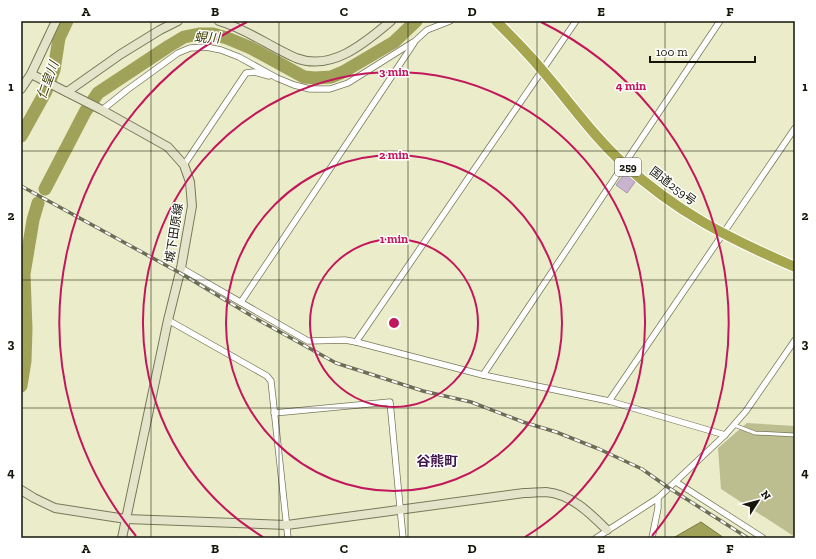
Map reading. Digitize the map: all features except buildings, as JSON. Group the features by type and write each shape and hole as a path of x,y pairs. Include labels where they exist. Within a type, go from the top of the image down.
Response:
{"highway":[{"name":"国道259号","path":"496,21 542,69 594,132 624,164 660,194 698,220 723,234 795,267"}],"street":[{"path":"21,89 31,74 56,21"},
{"path":"67,92 121,54 160,30 178,21"},
{"path":"219,21 241,29 297,58 308,61 334,59 366,41 391,21"},
{"path":"102,110 178,53 190,48 206,47 221,50 239,57 277,78 294,85 310,89 330,88 348,83 415,41 427,30 450,21"},
{"path":"356,342 576,21"},
{"path":"483,375 720,21"},
{"path":"240,302 415,41"},
{"path":"184,165 246,73 254,72 277,78"},
{"name":"城下田原線","path":"31,74 102,110 168,147 184,165 190,182 192,206 182,268 168,320 122,538"},
{"path":"609,401 795,128"},
{"path":"182,268 308,341 345,340 356,342 483,375 609,401 725,435"},
{"path":"168,320 267,376 271,381 288,538"},
{"path":"596,538 658,498 725,435 746,411 795,340"},
{"path":"274,413 390,402 404,538"},
{"path":"676,482 763,538"},
{"path":"21,490 56,508 126,519 287,525 524,493 546,492 570,500 589,512 607,530"},
{"path":"652,538 658,508 658,498"}],"lane":[{"path":"734,425 755,433 795,435"}],"green space":[{"path":"747,423 795,426 795,537 721,489 718,448"}],"shaded area":[{"path":"701,522 724,538 673,538"}],"waterway":[{"name":"仁皇川","path":"21,136 46,91 54,70 59,38 67,21"},
{"name":"蜆川","path":"45,189 85,112 98,93 184,37 199,34 213,34 251,48 304,77 331,77 343,72 394,42 416,21"},
{"name":"蜆川","path":"21,386 25,361 26,329 24,274 33,220 38,203"}],"railway":[{"path":"21,186 180,273 262,322 336,363 423,391 471,402 599,449 642,469 748,538"}],"district":[{"name":"谷熊町","path":"437,461"}]}
